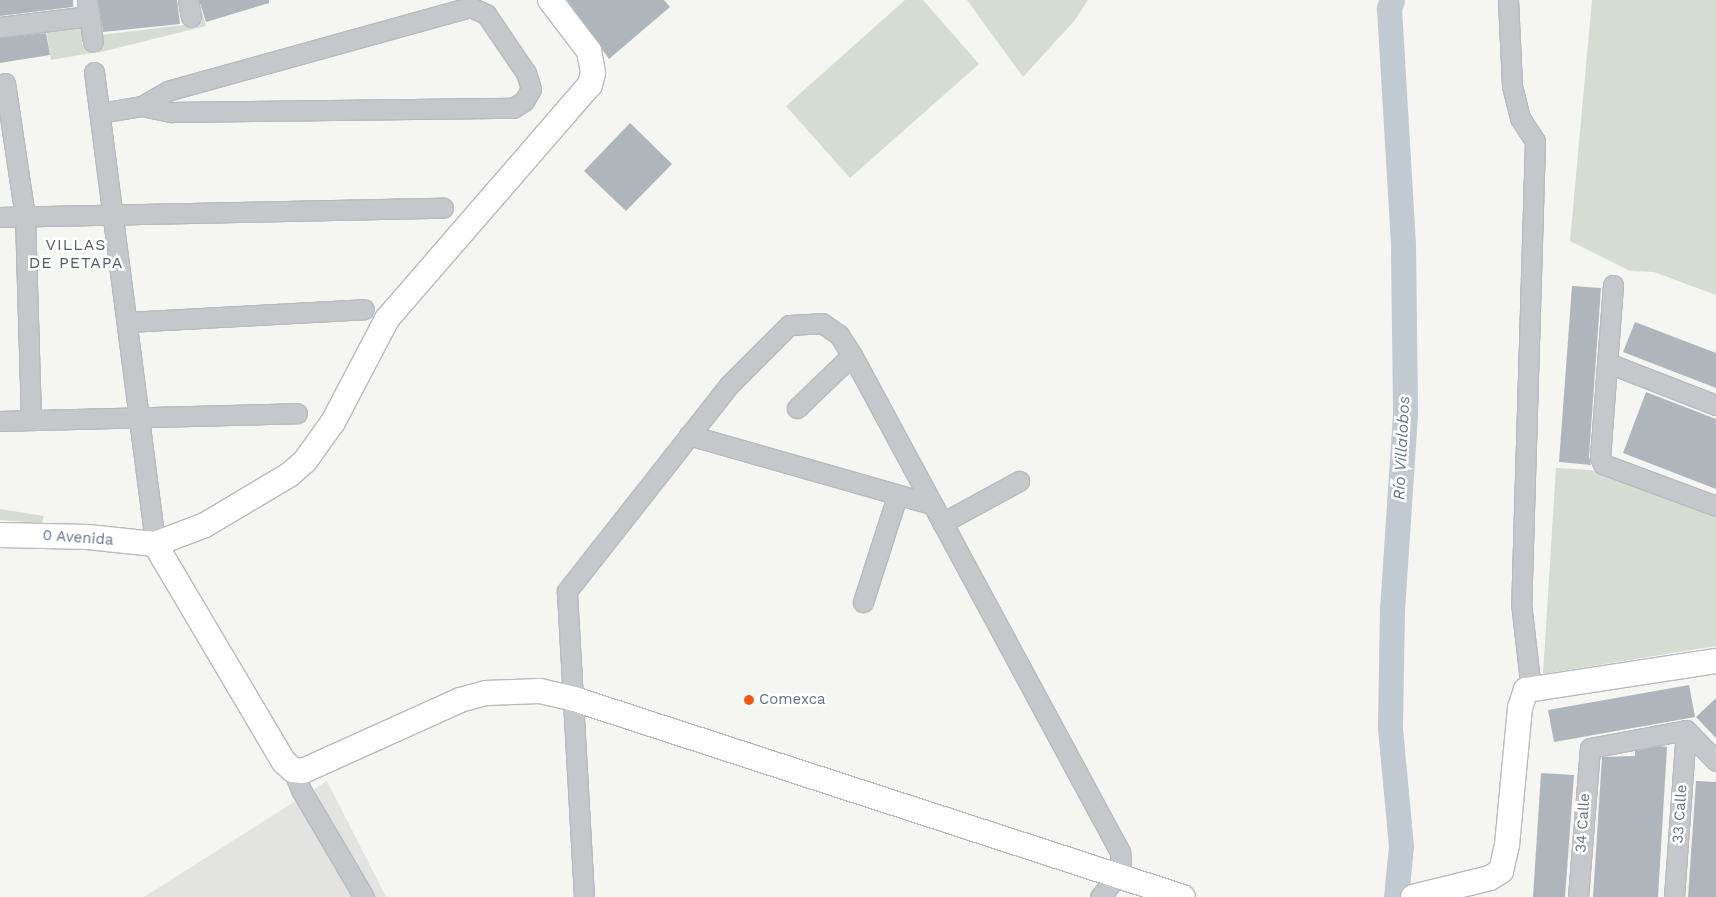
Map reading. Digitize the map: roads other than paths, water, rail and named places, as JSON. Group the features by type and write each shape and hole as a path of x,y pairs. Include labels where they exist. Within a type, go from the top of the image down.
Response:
{"main road":[{"path":"550,0 590,56 593,80 587,91 387,319 333,422 305,461 289,475 206,525 155,544 284,762 293,770 304,771 460,700 486,693 540,691 574,698 1183,897"},
{"name":"0 Avenida","path":"0,535 88,537 155,544"},
{"path":"1412,897 1490,878 1501,871 1506,853 1523,692 1531,689 1716,661"}],"street":[{"path":"1508,0 1512,86 1520,118 1535,141 1521,603 1531,689"},
{"path":"100,113 142,106 168,91 470,7 486,14 526,73 531,89 524,102 513,108 171,112 142,106"},
{"path":"0,28 88,8 93,42"},
{"path":"94,72 155,544"},
{"path":"5,83 25,217 31,420"},
{"path":"0,217 114,217 443,208"},
{"path":"1613,285 1600,457 1603,464 1716,506"},
{"path":"127,322 364,309"},
{"path":"584,897 567,591 729,384 789,325 822,323 839,335 852,355 1120,852 1122,861 1117,876 1100,897"},
{"path":"797,408 852,355"},
{"path":"1608,363 1716,404"},
{"path":"0,420 297,413"},
{"path":"689,435 897,496 932,504"},
{"path":"942,523 1020,481"},
{"path":"863,602 897,496"},
{"path":"1686,730 1716,761"},
{"name":"34 Calle","path":"1578,897 1590,748 1686,730"},
{"name":"33 Calle","path":"1674,897 1686,730"},
{"path":"293,770 301,790 364,897"}],"waterway":[{"name":"Río Villalobos","path":"1392,0 1389,8 1403,246 1405,414 1392,609 1390,728 1401,846 1396,897"}],"place":[{"name":"Comexca","path":"749,700"}],"district":[{"name":"VILLAS DE PETAPA","path":"76,254"}]}
